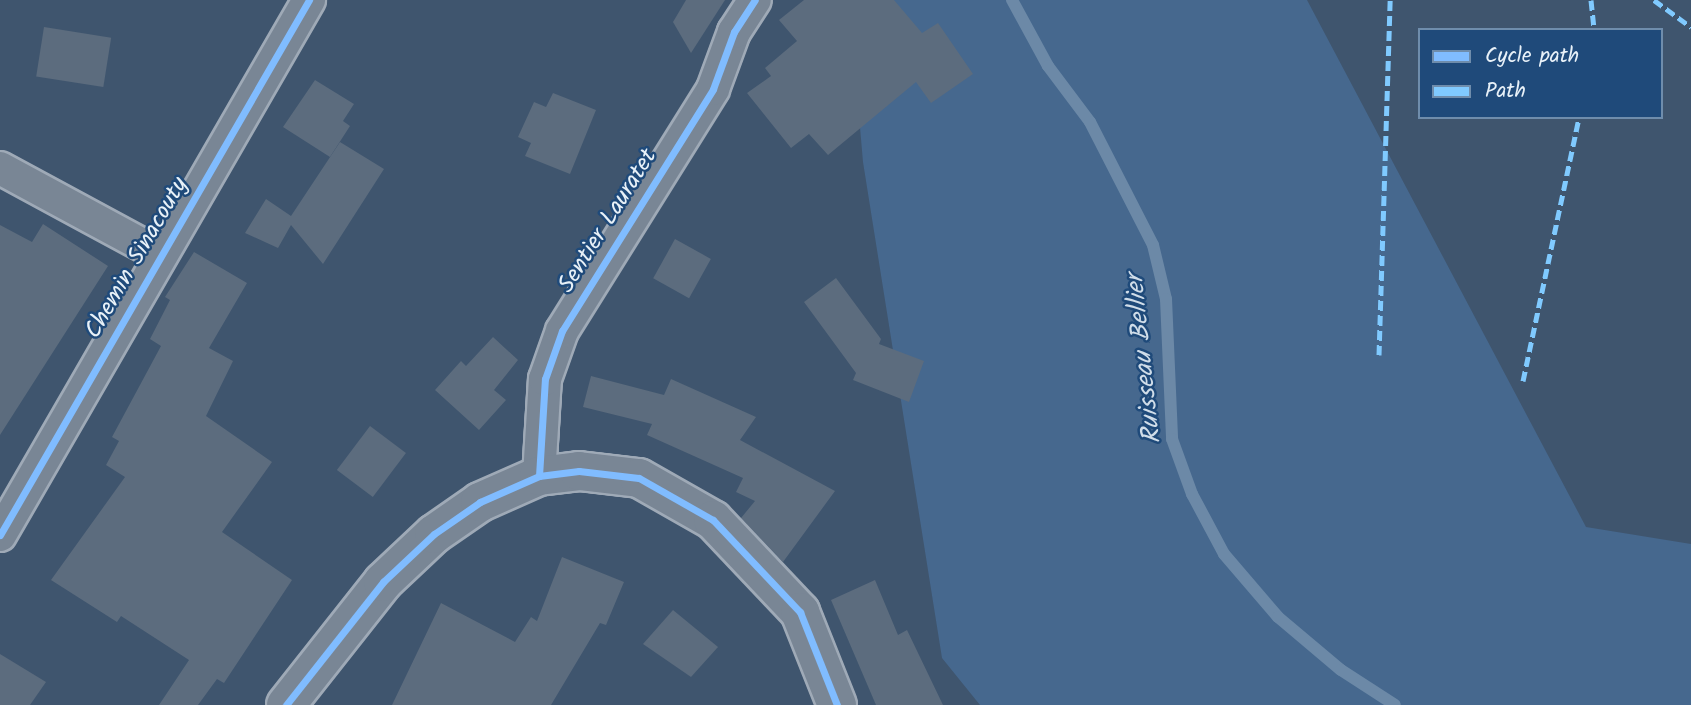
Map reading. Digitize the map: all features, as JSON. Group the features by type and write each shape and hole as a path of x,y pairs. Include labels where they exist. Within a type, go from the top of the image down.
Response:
{"street":[{"name":"Chemin Sinacouty","path":"0,535 309,0"},
{"name":"Sentier Lauratet","path":"539,476 545,379 562,331 713,89 734,32 755,0"},
{"name":"Chemin Sinacouty","path":"0,168 161,255"},
{"path":"286,705 383,582 434,534 480,502 539,476 579,471 639,478 713,520 800,612 837,705"}],"shaded area":[{"path":"849,0 1307,0 1586,527 1691,544 1691,705 980,705 942,658 863,162"}],"building":[{"path":"686,0 725,0 691,53 673,22"},
{"path":"804,0 894,0 922,33 938,23 973,74 931,103 916,82 828,155 809,134 791,148 747,93 771,76 765,68 797,41 779,20"},
{"path":"44,27 111,38 103,87 36,76"},
{"path":"315,80 354,104 343,121 350,126 330,157 283,127"},
{"path":"553,93 596,110 570,174 525,156 531,143 518,137 534,102 546,107"},
{"path":"340,142 384,169 323,264 291,225 278,248 245,233 266,199 291,216"},
{"path":"43,224 108,266 0,435 0,225 32,242"},
{"path":"675,239 711,259 689,298 653,278"},
{"path":"194,252 247,283 209,348 233,361 206,416 272,462 222,532 292,580 224,683 217,679 198,705 159,705 189,660 121,616 117,622 51,580 125,477 106,465 119,441 112,437 161,346 150,339 170,300 165,297"},
{"path":"836,278 881,339 879,344 924,361 909,402 853,380 856,373 804,302"},
{"path":"493,337 518,360 494,390 506,400 479,430 435,390 461,361 466,366"},
{"path":"591,376 664,395 671,379 756,417 740,440 835,491 783,562 741,518 755,501 736,492 743,478 647,435 652,424 583,407"},
{"path":"370,426 406,453 373,497 337,470"},
{"path":"562,557 624,582 606,625 600,623 551,705 392,705 441,603 515,642 531,617 537,621"},
{"path":"875,580 898,635 907,630 943,705 876,705 831,600"},
{"path":"673,610 718,647 691,677 643,644"},
{"path":"0,654 46,682 30,705 0,705"}],"waterway":[{"name":"Ruisseau Bellier","path":"1012,0 1048,66 1090,122 1153,245 1166,299 1172,439 1192,494 1224,554 1278,617 1341,670 1395,705"}],"marked path":[{"path":"1379,355 1390,0"},
{"path":"1591,0 1594,28"},
{"path":"1654,0 1691,27"},
{"path":"1523,381 1579,119"}],"cycle path":[{"path":"0,535 309,0"},
{"path":"539,476 545,379 562,331 713,89 734,32 755,0"},
{"path":"286,705 383,582 434,534 480,502 539,476 579,471 639,478 713,520 800,612 837,705"}]}
